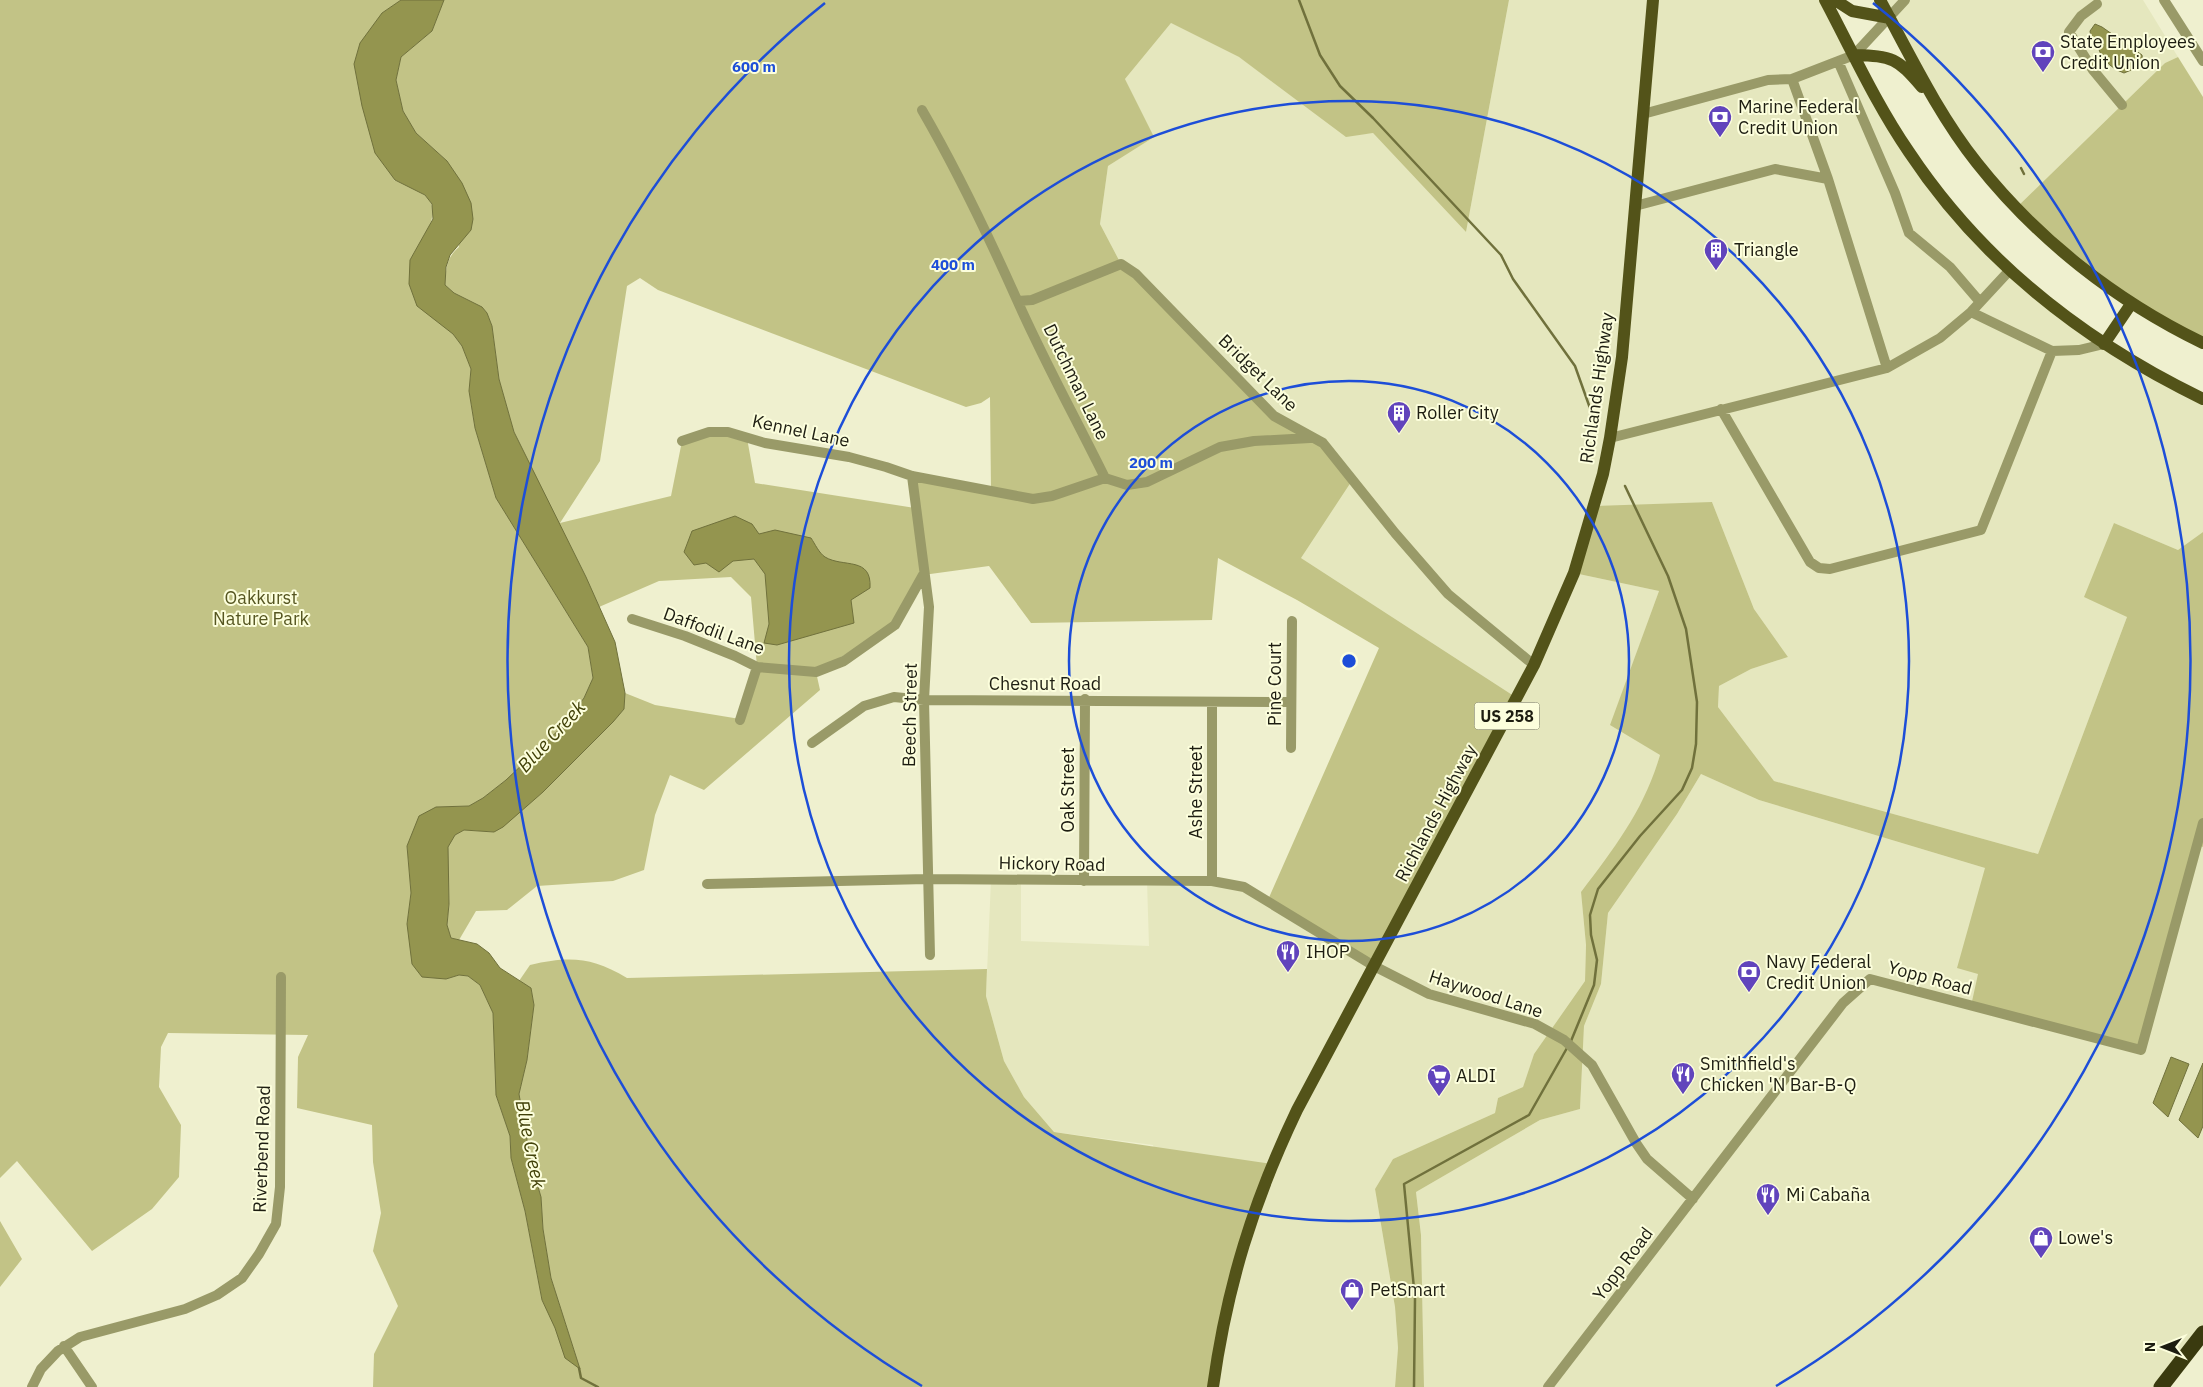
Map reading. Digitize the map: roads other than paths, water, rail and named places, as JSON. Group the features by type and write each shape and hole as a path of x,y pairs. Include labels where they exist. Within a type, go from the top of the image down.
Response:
{"highway":[{"path":"2161,1387 2203,1333"}],"main road":[{"name":"Richlands Highway","path":"1213,1387 1236,1268 1263,1186 1297,1110 1534,665 1574,573 1595,506 1610,438 1622,357 1653,0"},
{"path":"1825,0 1878,103 1908,152 1941,197 2009,271 2047,303 2104,344 2135,364 2203,399"},
{"path":"1835,0 1852,12 1890,18"},
{"path":"1880,0 1941,110 1976,162 2010,202 2069,257 2131,304 2164,324 2203,343"},
{"path":"1854,55 1885,56 1905,68 1941,110"},
{"path":"2104,344 2131,304"}],"street":[{"path":"1643,114 1768,80 1792,79 1854,55 1906,0"},
{"path":"2164,0 2203,61"},
{"path":"2097,4 2080,16 2069,32 2093,70 2122,105"},
{"path":"1838,61 1895,193 1909,233 1950,267 1980,302"},
{"path":"1792,79 1828,179 1887,368"},
{"name":"Dutchman Lane","path":"922,110 955,166 989,235 1018,301 1105,478"},
{"path":"1635,206 1775,169 1828,179"},
{"name":"Bridget Lane","path":"1018,301 1032,300 1121,264 1136,274 1274,416 1323,444 1448,594 1534,665"},
{"path":"1610,438 1887,368 1924,349 1971,312 2009,271"},
{"path":"1971,312 2052,351 2079,350 2104,344"},
{"path":"1721,409 1810,562 1819,568 1830,569 1981,530 2052,351"},
{"name":"Kennel Lane","path":"682,441 709,432 728,432 765,444 849,457 912,476 1033,498 1052,496 1105,478"},
{"path":"1105,478 1127,485 1148,482 1220,447 1254,440 1310,438"},
{"name":"Beech Street","path":"912,476 923,575 929,607 924,700 930,955"},
{"name":"Daffodil Lane","path":"632,619 685,636 757,667 816,672 844,661 895,625 923,575"},
{"name":"Pine Court","path":"1291,748 1292,621"},
{"path":"740,720 757,667"},
{"name":"Chesnut Road","path":"812,743 864,706 894,697 924,700 1085,699 1291,702"},
{"name":"Oak Street","path":"1084,881 1085,699"},
{"name":"Ashe Street","path":"1212,702 1212,881"},
{"name":"Yopp Road","path":"1548,1387 1843,1004 1870,979 2141,1050 2203,823"},
{"name":"Hickory Road","path":"707,884 927,879 1212,881 1244,887 1374,966"},
{"name":"Haywood Lane","path":"1374,966 1429,994 1535,1024 1564,1040 1582,1054 1592,1065 1636,1143 1647,1158 1693,1199"},
{"name":"Riverbend Road","path":"32,1387 41,1369 64,1346 88,1334 185,1309 217,1295 242,1278 260,1254 276,1224 280,1187 281,977"},
{"path":"64,1346 92,1387"}],"waterway":[{"path":"1299,0 1320,55 1340,86 1373,118 1501,255 1513,279 1575,366 1596,425"},
{"path":"2021,168 2024,174"},
{"path":"1571,1041 1594,985 1597,960 1591,935 1590,915 1598,889 1640,836 1682,790 1692,768 1696,744 1697,702 1686,629 1668,576 1625,486"},
{"path":"1414,1387 1415,1299 1404,1184 1529,1115 1567,1048"},
{"name":"Blue Creek","path":"579,1368 581,1378 598,1387"}],"place":[{"name":"State Employees Credit Union","path":"2043,73"},
{"name":"Marine Federal Credit Union","path":"1720,138"},
{"name":"Triangle","path":"1716,271"},
{"name":"Roller City","path":"1399,434"},
{"name":"IHOP","path":"1288,973"},
{"name":"Navy Federal Credit Union","path":"1749,993"},
{"name":"Smithfield's Chicken 'N Bar-B-Q","path":"1683,1095"},
{"name":"ALDI","path":"1439,1097"},
{"name":"Mi Cabaña","path":"1768,1216"},
{"name":"Lowe's","path":"2041,1259"},
{"name":"PetSmart","path":"1352,1311"}],"park label":[{"name":"Oakkurst Nature Park","path":"261,608"}]}
